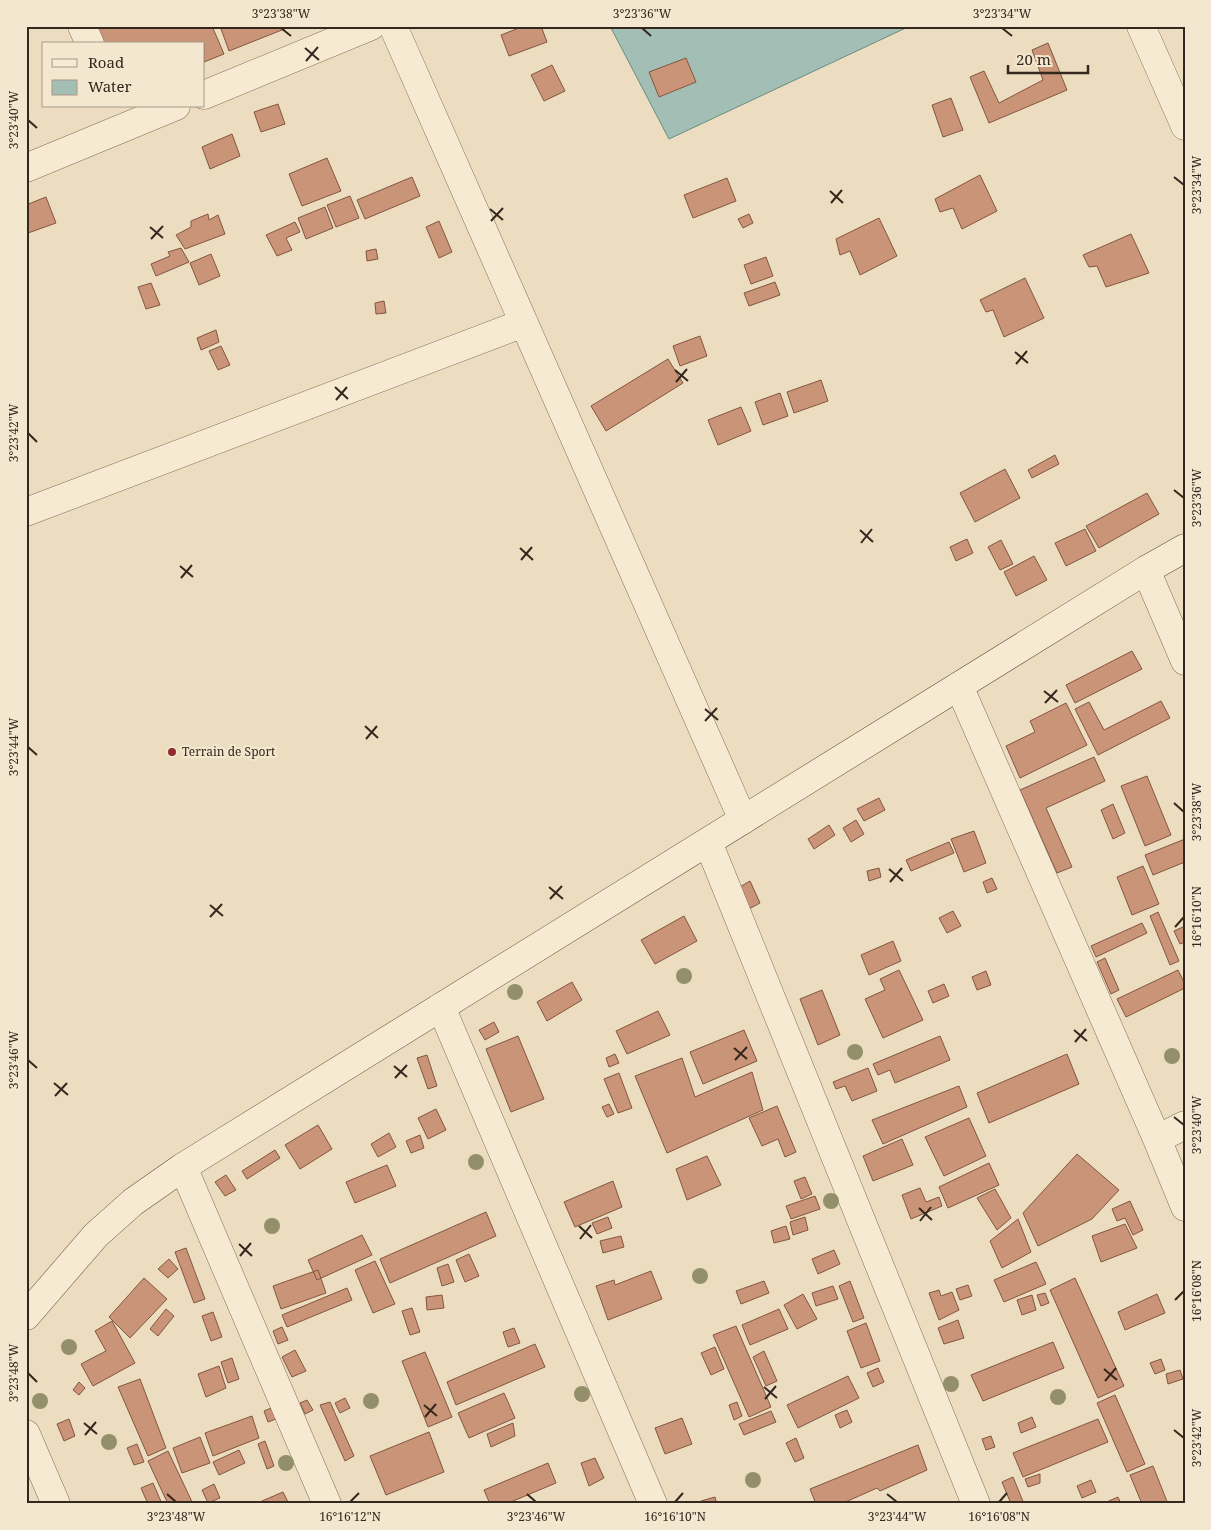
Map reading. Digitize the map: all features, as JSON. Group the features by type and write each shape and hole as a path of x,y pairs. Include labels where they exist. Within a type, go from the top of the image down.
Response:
{"street":[{"path":"82,26 89,42"},
{"path":"205,95 371,26"},
{"path":"393,26 743,820"},
{"path":"1141,26 1185,126"},
{"path":"26,168 121,117 166,108"},
{"path":"26,512 524,323"},
{"path":"26,1316 96,1235 133,1202 183,1167 1146,570 1185,548"},
{"path":"1146,570 1185,661"},
{"path":"959,686 1185,1207"},
{"path":"708,842 976,1504"},
{"path":"441,1007 653,1504"},
{"path":"1157,1139 1185,1125"},
{"path":"183,1167 327,1504"},
{"path":"26,1434 56,1504"}],"water":[{"path":"610,26 910,26 669,139"}],"building":[{"path":"91,26 212,26 224,54 205,62 205,42 97,42"},
{"path":"220,26 292,26 229,51"},
{"path":"524,26 541,26 547,42 509,56 501,35"},
{"path":"1048,43 1067,90 989,123 970,77 984,71 999,103 1043,80 1032,50"},
{"path":"686,58 696,82 659,97 649,72"},
{"path":"552,65 565,91 544,101 531,75"},
{"path":"951,98 963,130 943,137 932,105"},
{"path":"278,104 285,124 261,132 254,112"},
{"path":"232,134 240,156 210,169 202,147"},
{"path":"327,158 341,191 302,206 289,174"},
{"path":"980,175 997,211 962,229 953,208 940,212 935,199"},
{"path":"412,177 420,196 365,219 357,200"},
{"path":"727,178 736,201 693,218 684,195"},
{"path":"350,196 359,218 336,227 327,205"},
{"path":"46,197 56,223 28,233 26,229 26,205"},
{"path":"325,207 333,228 306,239 298,218"},
{"path":"208,214 209,220 218,215 225,234 185,249 176,235 191,227 191,221"},
{"path":"749,214 753,223 743,228 738,219"},
{"path":"879,218 897,256 860,275 850,251 840,255 836,239"},
{"path":"439,221 452,252 439,258 426,227"},
{"path":"295,222 300,232 286,238 292,250 277,256 266,235"},
{"path":"1131,234 1149,273 1106,287 1097,266 1089,267 1083,255"},
{"path":"181,248 189,262 156,276 151,264 170,256 168,252"},
{"path":"376,249 378,259 367,261 366,251"},
{"path":"211,254 220,276 199,285 190,263"},
{"path":"766,257 773,276 751,284 744,265"},
{"path":"1025,278 1044,318 1004,337 993,310 986,312 980,300"},
{"path":"775,282 780,295 749,306 744,293"},
{"path":"151,283 160,305 146,309 138,287"},
{"path":"384,301 386,313 376,314 375,303"},
{"path":"216,330 219,342 201,350 197,338"},
{"path":"700,336 707,356 680,366 673,346"},
{"path":"221,346 230,365 218,370 209,351"},
{"path":"668,359 683,383 606,431 591,406"},
{"path":"821,380 828,401 794,413 787,392"},
{"path":"780,393 788,416 763,425 755,402"},
{"path":"741,407 751,431 718,445 708,420"},
{"path":"1055,455 1059,464 1032,478 1028,470"},
{"path":"1005,469 1020,498 975,522 960,493"},
{"path":"1147,493 1159,514 1099,548 1086,526"},
{"path":"1085,529 1096,551 1066,566 1055,543"},
{"path":"967,539 973,553 956,561 950,547"},
{"path":"1001,540 1013,564 1000,570 988,547"},
{"path":"1034,556 1047,580 1016,596 1004,572"},
{"path":"1132,651 1142,669 1075,703 1066,685"},
{"path":"1161,701 1170,718 1098,755 1075,709 1089,702 1104,730"},
{"path":"1066,703 1087,745 1020,778 1006,746 1035,732 1030,721"},
{"path":"1094,757 1105,781 1046,808 1072,867 1057,873 1020,790"},
{"path":"1147,776 1171,835 1145,846 1121,786"},
{"path":"879,798 885,810 864,821 857,809"},
{"path":"1113,804 1125,833 1113,839 1101,810"},
{"path":"856,820 864,834 851,842 843,828"},
{"path":"829,825 835,835 814,849 808,839"},
{"path":"974,831 986,863 964,872 951,839"},
{"path":"1185,839 1185,862 1153,875 1145,855"},
{"path":"949,842 954,853 911,871 906,860"},
{"path":"1143,866 1159,904 1132,915 1117,877"},
{"path":"879,868 881,877 869,881 867,871"},
{"path":"992,878 997,889 987,893 983,882"},
{"path":"750,881 760,903 749,909 738,888"},
{"path":"953,911 961,926 947,933 939,918"},
{"path":"1158,912 1179,961 1170,965 1150,916"},
{"path":"684,916 697,941 655,964 641,940"},
{"path":"1142,923 1147,933 1096,957 1091,946"},
{"path":"1185,926 1185,942 1180,944 1174,931"},
{"path":"893,941 901,961 869,975 861,955"},
{"path":"1105,958 1119,990 1111,994 1097,962"},
{"path":"899,970 923,1020 883,1038 865,999 885,990 880,979"},
{"path":"1178,970 1185,988 1126,1017 1117,999"},
{"path":"986,971 991,985 977,990 972,977"},
{"path":"572,982 582,1000 547,1021 537,1002"},
{"path":"944,984 949,996 933,1003 928,991"},
{"path":"822,990 840,1035 818,1045 800,999"},
{"path":"658,1011 670,1035 627,1054 616,1031"},
{"path":"494,1022 499,1032 485,1040 479,1030"},
{"path":"744,1030 757,1061 703,1084 690,1052"},
{"path":"518,1036 544,1099 511,1112 486,1049"},
{"path":"940,1036 950,1060 895,1083 890,1070 878,1075 873,1064"},
{"path":"615,1054 619,1063 609,1067 606,1058"},
{"path":"1067,1054 1079,1084 989,1123 977,1093"},
{"path":"427,1055 437,1086 428,1089 417,1058"},
{"path":"682,1058 695,1097 752,1072 763,1110 667,1153 635,1076"},
{"path":"868,1068 877,1091 852,1101 845,1086 836,1089 833,1082"},
{"path":"619,1073 632,1108 618,1113 604,1079"},
{"path":"959,1086 967,1107 883,1144 872,1120"},
{"path":"609,1104 614,1114 607,1117 602,1107"},
{"path":"777,1106 796,1152 785,1157 778,1139 762,1146 749,1118"},
{"path":"436,1109 446,1130 428,1139 418,1118"},
{"path":"969,1118 986,1156 944,1176 925,1137"},
{"path":"318,1125 332,1149 300,1169 285,1145"},
{"path":"389,1133 396,1147 378,1157 371,1144"},
{"path":"420,1135 424,1148 411,1153 406,1141"},
{"path":"902,1139 913,1165 873,1181 863,1156"},
{"path":"275,1150 280,1158 247,1179 242,1171"},
{"path":"1077,1154 1119,1190 1092,1219 1038,1246 1023,1213"},
{"path":"707,1156 721,1185 687,1200 676,1169"},
{"path":"989,1163 999,1185 948,1208 939,1187"},
{"path":"387,1165 396,1186 355,1203 346,1182"},
{"path":"226,1175 236,1190 225,1196 215,1182"},
{"path":"805,1177 812,1194 801,1199 794,1181"},
{"path":"613,1181 622,1207 575,1227 564,1202"},
{"path":"920,1188 926,1202 939,1197 942,1206 911,1219 902,1195"},
{"path":"995,1189 1011,1218 997,1230 977,1198"},
{"path":"815,1196 820,1209 791,1219 786,1206"},
{"path":"1130,1201 1143,1230 1133,1235 1125,1218 1117,1221 1112,1209"},
{"path":"486,1212 496,1236 390,1283 380,1259"},
{"path":"608,1217 612,1228 597,1234 592,1223"},
{"path":"805,1217 808,1230 793,1235 790,1222"},
{"path":"1018,1219 1031,1252 1002,1268 990,1241"},
{"path":"1125,1224 1137,1248 1101,1262 1092,1236"},
{"path":"786,1226 790,1239 774,1243 771,1231"},
{"path":"362,1235 372,1255 317,1280 308,1260"},
{"path":"621,1236 624,1247 603,1253 600,1241"},
{"path":"186,1248 205,1299 194,1303 175,1252"},
{"path":"834,1250 840,1264 818,1274 812,1259"},
{"path":"469,1254 479,1276 465,1282 456,1260"},
{"path":"169,1259 178,1269 168,1278 158,1269"},
{"path":"375,1261 395,1304 373,1313 355,1270"},
{"path":"1036,1262 1046,1284 1004,1302 994,1280"},
{"path":"448,1264 454,1282 442,1286 437,1268"},
{"path":"318,1270 326,1293 281,1309 273,1286"},
{"path":"651,1271 662,1299 608,1320 596,1286 614,1280 615,1285"},
{"path":"144,1278 167,1299 130,1338 109,1317"},
{"path":"1075,1278 1124,1386 1098,1398 1050,1290"},
{"path":"764,1281 769,1293 741,1304 736,1291"},
{"path":"850,1281 864,1318 853,1322 839,1286"},
{"path":"968,1285 972,1296 960,1300 956,1289"},
{"path":"833,1286 838,1299 816,1306 812,1293"},
{"path":"347,1288 352,1300 287,1327 282,1315"},
{"path":"939,1290 941,1296 952,1292 959,1310 939,1320 929,1293"},
{"path":"1045,1293 1049,1303 1041,1306 1037,1295"},
{"path":"803,1294 817,1319 797,1329 784,1305"},
{"path":"1157,1294 1165,1313 1125,1330 1118,1312"},
{"path":"442,1295 444,1308 427,1310 426,1297"},
{"path":"1032,1295 1036,1310 1022,1315 1017,1300"},
{"path":"412,1308 420,1332 410,1335 402,1311"},
{"path":"166,1309 174,1316 158,1336 150,1329"},
{"path":"779,1309 788,1329 750,1345 742,1325"},
{"path":"213,1312 222,1337 211,1341 202,1316"},
{"path":"958,1320 964,1338 944,1344 938,1328"},
{"path":"112,1321 135,1363 93,1386 81,1364 106,1351 95,1331"},
{"path":"866,1323 880,1361 861,1368 847,1331"},
{"path":"736,1326 771,1407 749,1417 713,1335"},
{"path":"282,1327 288,1340 278,1344 273,1331"},
{"path":"514,1328 520,1343 508,1347 503,1332"},
{"path":"1053,1342 1064,1368 983,1401 971,1375"},
{"path":"535,1344 545,1367 456,1405 447,1382"},
{"path":"715,1347 724,1369 711,1375 701,1353"},
{"path":"295,1350 306,1371 292,1377 282,1357"},
{"path":"764,1351 777,1381 766,1386 753,1357"},
{"path":"425,1352 452,1417 428,1427 402,1361"},
{"path":"232,1358 239,1379 228,1383 221,1362"},
{"path":"1161,1359 1165,1370 1155,1374 1150,1363"},
{"path":"219,1366 226,1388 206,1397 198,1374"},
{"path":"878,1368 884,1382 873,1387 867,1373"},
{"path":"1180,1370 1183,1379 1168,1384 1166,1374"},
{"path":"848,1376 859,1398 798,1428 787,1405"},
{"path":"140,1379 166,1448 148,1456 118,1387"},
{"path":"79,1382 85,1388 79,1395 73,1390"},
{"path":"504,1393 515,1418 469,1438 458,1413"},
{"path":"1115,1395 1145,1464 1127,1472 1097,1403"},
{"path":"345,1398 350,1408 340,1413 335,1403"},
{"path":"307,1400 313,1410 305,1414 300,1403"},
{"path":"330,1402 354,1456 345,1461 320,1405"},
{"path":"737,1402 742,1416 734,1420 729,1405"},
{"path":"271,1408 276,1419 268,1422 264,1411"},
{"path":"847,1410 852,1422 840,1428 835,1415"},
{"path":"771,1411 776,1422 744,1435 739,1424"},
{"path":"252,1416 259,1438 213,1456 205,1433"},
{"path":"1032,1417 1036,1427 1021,1433 1018,1423"},
{"path":"682,1418 692,1444 665,1454 655,1428"},
{"path":"69,1419 75,1436 64,1441 57,1424"},
{"path":"1098,1419 1108,1442 1023,1477 1013,1453"},
{"path":"513,1423 515,1436 491,1447 487,1434"},
{"path":"429,1432 444,1472 386,1495 370,1456"},
{"path":"991,1436 995,1447 986,1450 982,1439"},
{"path":"200,1437 210,1463 182,1473 173,1448"},
{"path":"796,1438 804,1458 795,1462 786,1443"},
{"path":"265,1441 274,1466 267,1469 258,1444"},
{"path":"137,1444 144,1462 134,1465 127,1448"},
{"path":"918,1445 927,1470 880,1491 877,1488 841,1504 816,1504 810,1489"},
{"path":"239,1450 245,1463 219,1475 213,1462"},
{"path":"168,1451 193,1504 168,1504 148,1461"},
{"path":"595,1458 604,1478 589,1486 581,1463"},
{"path":"548,1463 556,1483 506,1504 490,1504 484,1490"},
{"path":"1153,1466 1168,1504 1142,1504 1130,1475"},
{"path":"1040,1474 1040,1483 1028,1487 1025,1479"},
{"path":"1013,1477 1024,1504 1011,1504 1002,1482"},
{"path":"1091,1480 1096,1492 1082,1498 1077,1486"},
{"path":"153,1483 162,1504 148,1504 141,1488"},
{"path":"214,1484 220,1498 208,1503 202,1490"},
{"path":"283,1492 289,1504 263,1504 262,1501"},
{"path":"715,1497 717,1504 701,1504 701,1501"},
{"path":"1118,1497 1121,1504 1102,1504"}],"place":[{"name":"Terrain de Sport","path":"172,752"}]}
